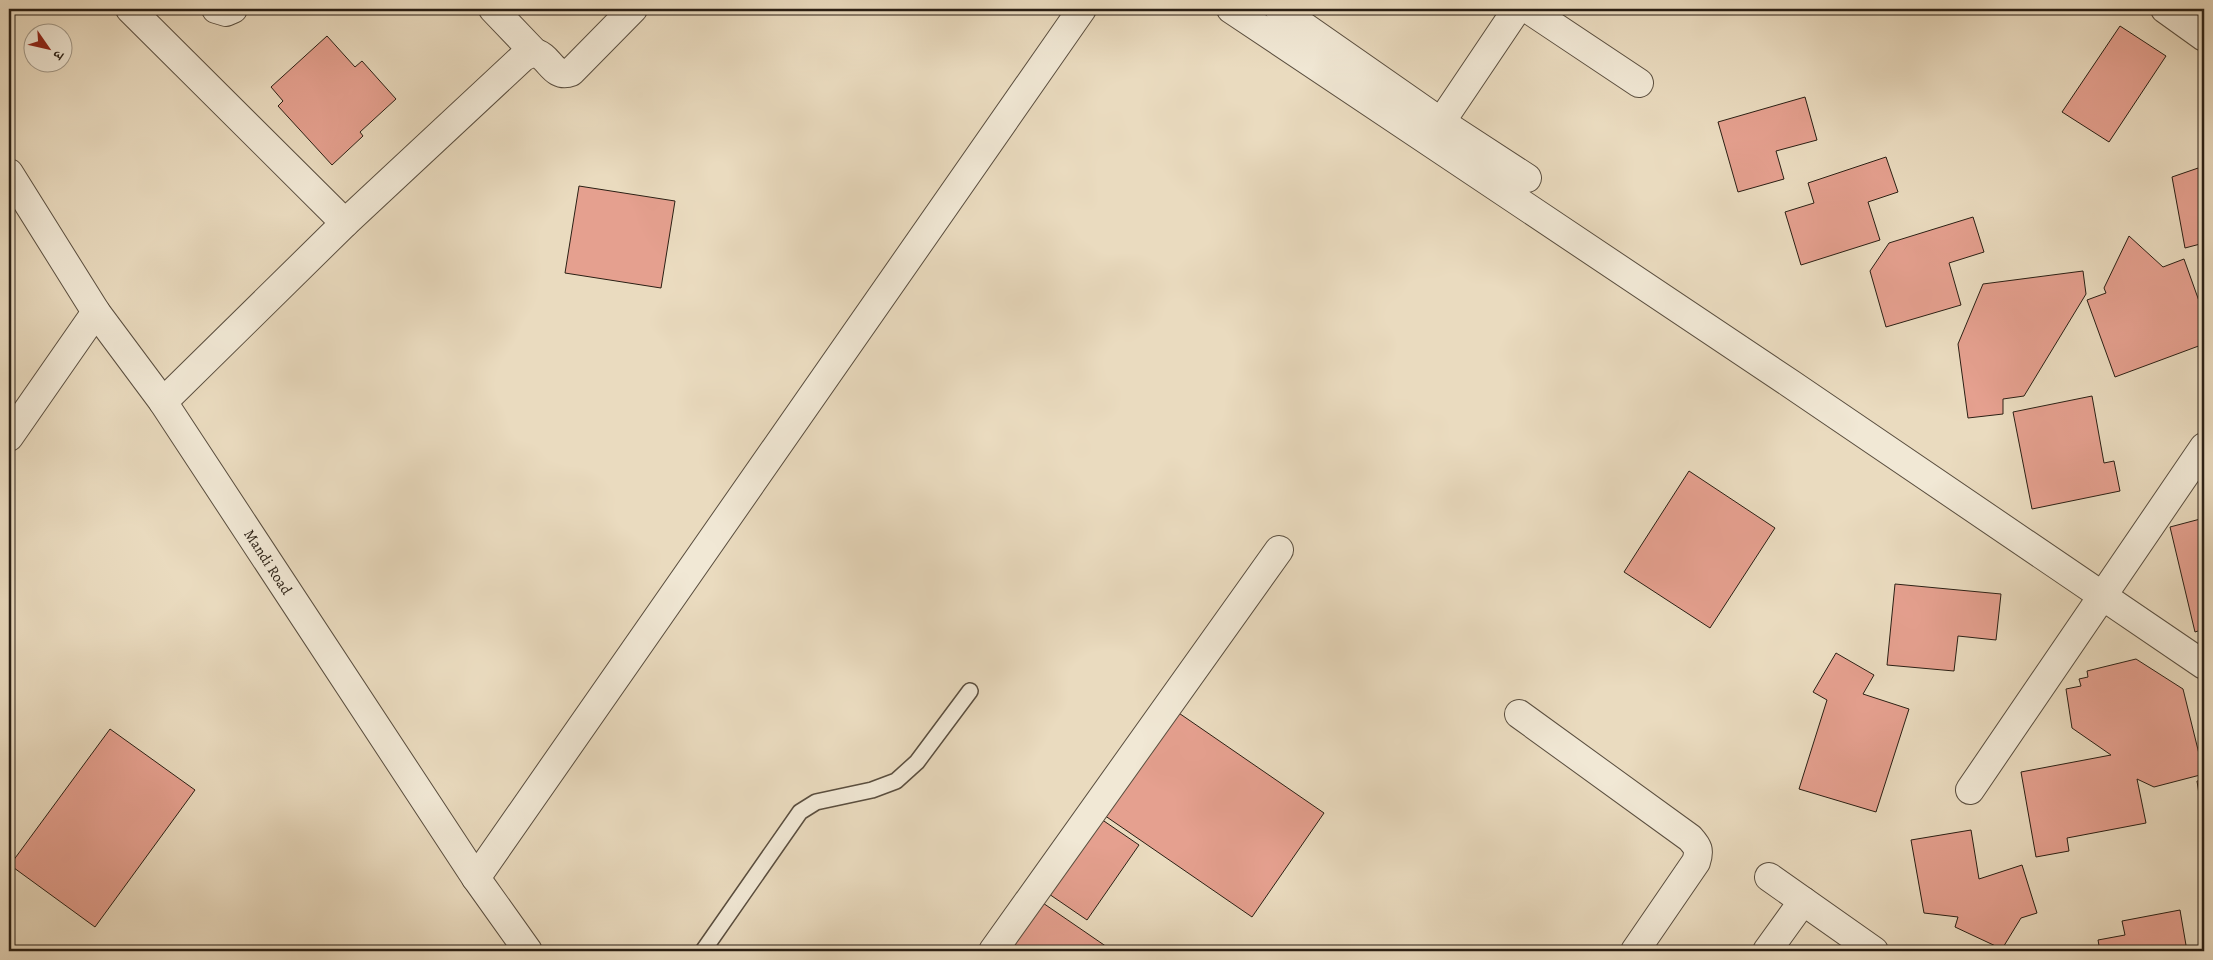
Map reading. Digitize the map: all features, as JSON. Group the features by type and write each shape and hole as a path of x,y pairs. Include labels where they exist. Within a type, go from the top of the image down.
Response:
{"street":[{"path":"132,9 345,223"},
{"path":"216,9 226,12 233,9"},
{"path":"493,9 534,53 542,56 558,73 566,74 571,72 633,9"},
{"path":"476,878 1082,9"},
{"path":"1231,9 2204,665"},
{"path":"1279,9 1441,122 1526,178"},
{"path":"1441,122 1517,9"},
{"path":"1528,9 1639,82"},
{"path":"2165,9 2204,37"},
{"path":"163,402 345,223 517,63 528,54 534,53"},
{"name":"Mandi Road","path":"9,173 96,312 163,402 476,878 528,951"},
{"path":"9,437 96,312"},
{"path":"1970,790 2204,447"},
{"path":"992,951 1279,550"},
{"path":"1519,714 1690,838 1698,847 1699,854 1696,862 1635,951"},
{"path":"1769,877 1874,951"},
{"path":"1767,951 1803,901"}],"lane":[{"path":"703,951 800,812 816,802 872,790 896,781 917,762 970,691"}],"building":[{"path":"2120,26 2166,56 2109,142 2062,112"},
{"path":"327,36 355,67 362,61 396,99 360,132 363,136 332,165 278,106 283,101 271,87"},
{"path":"1805,97 1817,140 1776,151 1784,179 1738,192 1718,122"},
{"path":"1886,157 1898,192 1868,202 1880,240 1801,265 1785,212 1814,203 1808,183"},
{"path":"2204,166 2204,243 2185,248 2172,177"},
{"path":"579,186 675,201 661,288 565,273"},
{"path":"1973,217 1984,252 1949,263 1961,305 1886,327 1870,271 1889,243"},
{"path":"2129,236 2163,267 2184,259 2204,315 2204,344 2115,377 2087,300 2106,293 2104,288"},
{"path":"2083,271 2086,294 2024,396 2003,399 2003,414 1968,418 1958,344 1983,284"},
{"path":"2092,396 2104,463 2114,461 2120,491 2032,509 2013,412"},
{"path":"1689,471 1775,528 1710,628 1624,572"},
{"path":"2204,518 2204,629 2195,632 2170,527"},
{"path":"1895,584 2001,594 1996,640 1958,636 1954,671 1887,665"},
{"path":"1836,653 1874,675 1863,694 1909,709 1876,812 1799,789 1827,700 1813,692"},
{"path":"2136,659 2183,689 2204,774 2154,787 2137,779 2146,823 2067,838 2069,851 2036,857 2021,772 2111,755 2072,728 2066,689 2081,686 2079,679 2088,677 2087,671"},
{"path":"1173,709 1324,813 1252,917 1101,813"},
{"path":"110,729 195,790 95,927 10,865"},
{"path":"2204,780 2204,828 2197,781"},
{"path":"1101,819 1139,845 1087,920 1049,894"},
{"path":"1971,830 1979,879 2022,865 2037,913 2021,918 2002,949 1955,927 1958,917 1924,913 1911,840"},
{"path":"1040,901 1107,947 1104,951 1005,951"},
{"path":"2180,910 2187,951 2100,951 2098,940 2125,935 2122,921"},
{"path":"1778,940 1795,951 1770,951"}]}
